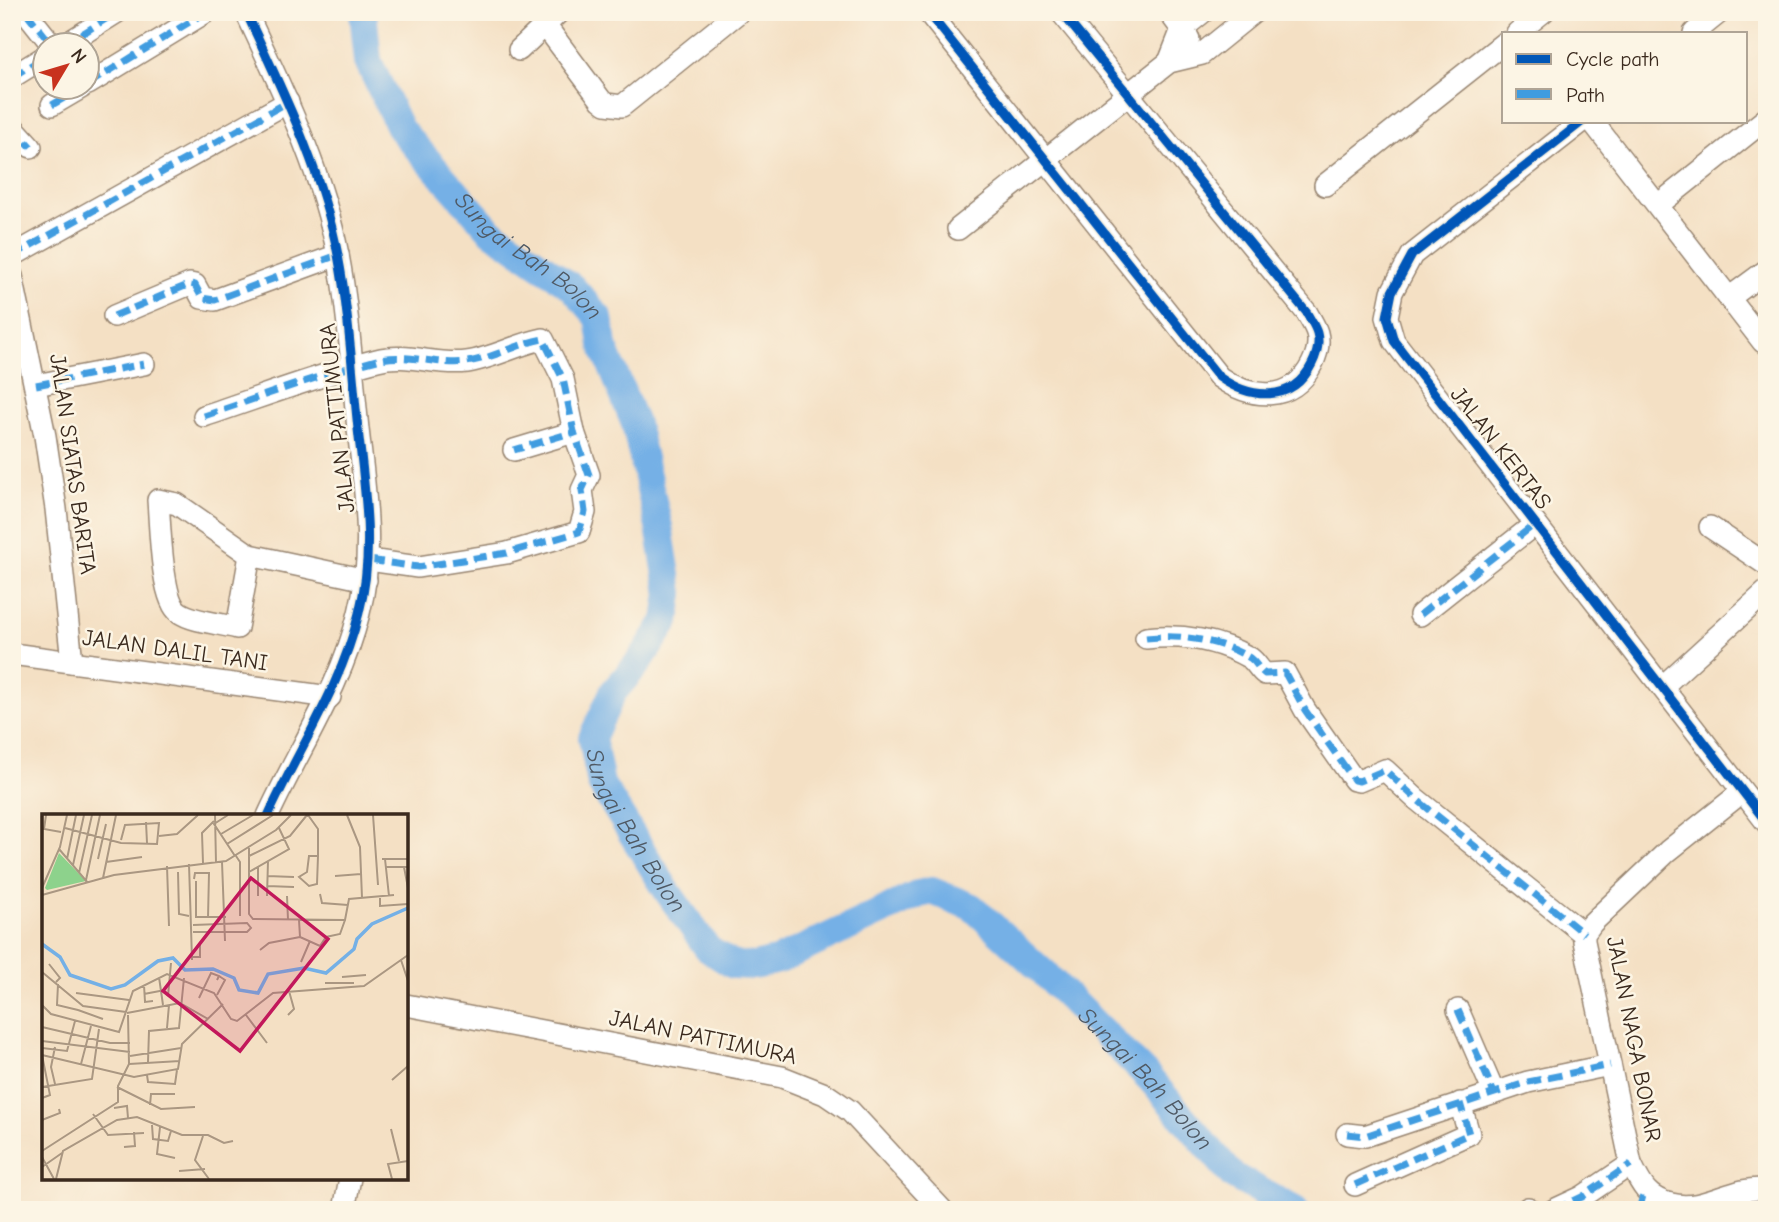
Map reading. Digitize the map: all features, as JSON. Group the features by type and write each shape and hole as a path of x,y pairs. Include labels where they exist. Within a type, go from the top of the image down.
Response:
{"street":[{"path":"26,12 42,32"},
{"path":"85,32 117,12"},
{"path":"102,75 206,12"},
{"name":"JALAN PATTIMURA","path":"246,12 288,103 320,185 338,255 369,526 367,570 349,651 330,697 269,814"},
{"path":"519,50 552,18 601,100 606,104 622,106 739,12"},
{"path":"928,12 1040,163 1219,377 1237,390 1261,394 1279,393 1296,383 1308,372 1317,352 1317,333 1307,313 1061,12"},
{"path":"1169,12 1202,54"},
{"path":"1169,62 1182,29 1203,12"},
{"path":"958,229 1169,62 1202,54 1255,12"},
{"path":"1518,32 1543,12"},
{"path":"1695,32 1720,12"},
{"path":"1325,185 1502,45"},
{"path":"12,77 32,65"},
{"path":"52,105 57,102"},
{"path":"12,256 288,103"},
{"path":"1658,205 1767,118"},
{"name":"JALAN KERTAS","path":"1582,122 1412,255 1392,292 1387,317 1394,341 1767,823"},
{"path":"1593,122 1763,342"},
{"path":"12,126 31,147"},
{"path":"114,316 190,284 195,285 202,298 215,300 338,255"},
{"path":"1729,298 1767,270"},
{"name":"JALAN SIATAS BARITA","path":"12,276 36,385 57,509 72,662"},
{"path":"204,416 380,359 417,358 443,364 468,362 497,356 543,340 563,380 574,432 589,475 582,490 585,512 579,532 507,553 418,567 367,570 250,555 177,504 158,500 169,596 180,613 237,628 250,555"},
{"path":"36,385 144,364"},
{"path":"514,450 574,432"},
{"path":"1420,615 1535,524"},
{"path":"1710,527 1767,565"},
{"path":"1662,687 1767,591"},
{"path":"1146,638 1170,635 1203,640 1252,660 1274,673 1354,780 1359,781 1385,770 1415,798 1584,934"},
{"name":"JALAN DALIL TANI","path":"12,654 330,697"},
{"name":"JALAN NAGA BONAR","path":"1742,792 1668,851 1584,934 1631,1164 1642,1201 1692,1208 1742,1191 1767,1190"},
{"name":"JALAN PATTIMURA","path":"408,1005 782,1077 825,1094 850,1111 942,1210"},
{"path":"1458,1010 1494,1093"},
{"path":"1347,1134 1365,1136 1494,1093 1610,1065"},
{"path":"1355,1185 1469,1134 1460,1103"},
{"path":"1554,1210 1582,1197 1631,1164"},
{"path":"344,1210 350,1180"}],"waterway":[{"name":"Sungai Bah Bolon","path":"363,12 368,61 400,129 490,230 572,287 599,318 603,345 635,424 659,527 670,593 666,621 639,662 613,692 592,738 601,784 667,891 708,949 733,965 754,966 779,960 919,894 932,891 972,907 1044,973 1150,1079 1233,1176 1295,1210"}],"marked path":[{"path":"26,12 42,32"},
{"path":"85,32 117,12"},
{"path":"102,75 206,12"},
{"path":"12,77 32,65"},
{"path":"52,105 57,102"},
{"path":"12,256 288,102"},
{"path":"12,126 31,147"},
{"path":"114,316 190,284 195,285 202,298 215,300 338,255"},
{"path":"204,416 311,379 377,360 399,358 467,362 543,339 563,379 574,432 514,450"},
{"path":"36,385 144,364"},
{"path":"369,560 418,567 507,553 579,532 585,512 582,490 589,475 574,432"},
{"path":"1420,615 1535,524"},
{"path":"1146,638 1187,638 1213,643 1250,658 1265,674 1285,673 1305,710 1354,780 1359,781 1385,770 1415,798 1584,934"},
{"path":"1458,1010 1494,1093"},
{"path":"1347,1134 1365,1136 1528,1082 1610,1065"},
{"path":"1355,1185 1469,1134 1460,1103"},
{"path":"1554,1210 1582,1197 1631,1164"},
{"path":"1639,1210 1644,1192"},
{"path":"1675,1206 1678,1210"}],"cycle path":[{"path":"246,12 300,131 331,223 348,320 368,544 364,590 342,666 269,814"},
{"path":"928,12 1219,377 1244,390 1257,393 1270,394 1293,386 1304,377 1318,349 1317,333 1307,313 1061,12"},
{"path":"1582,122 1412,255 1392,292 1387,317 1394,341 1767,823"}]}
